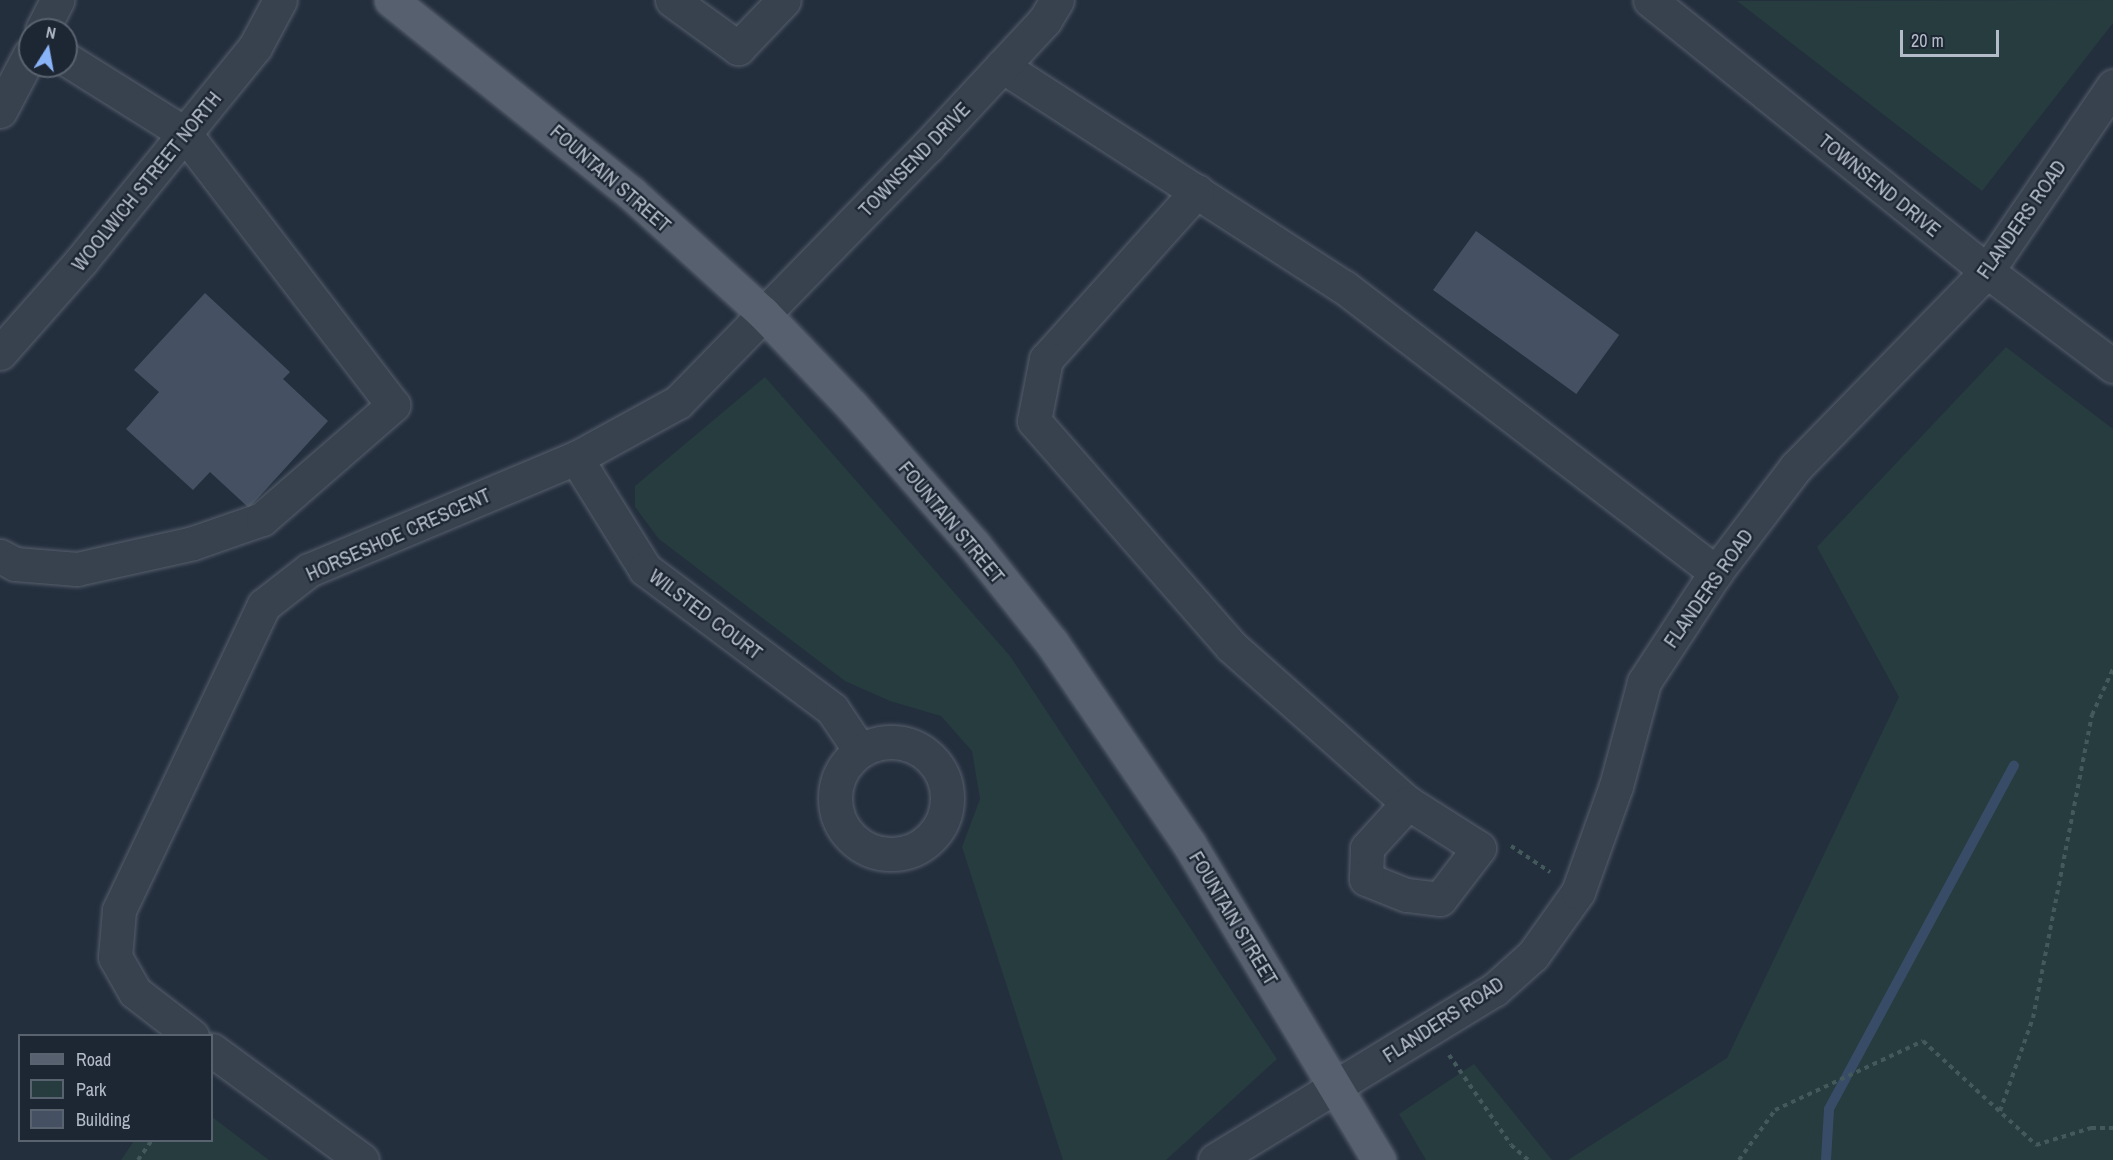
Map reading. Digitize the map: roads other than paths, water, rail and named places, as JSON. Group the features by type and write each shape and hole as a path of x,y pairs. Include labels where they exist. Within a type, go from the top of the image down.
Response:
{"main road":[{"name":"FOUNTAIN STREET","path":"391,0 632,193 763,313 852,406 959,527 1052,643 1189,844 1338,1088 1379,1160"}],"street":[{"path":"48,18 57,0"},
{"name":"WOOLWICH STREET NORTH","path":"0,353 81,261 255,47 275,15 280,0"},
{"path":"672,0 738,48 784,0"},
{"name":"TOWNSEND DRIVE","path":"763,313 1002,66 1045,20 1057,0"},
{"name":"TOWNSEND DRIVE","path":"1650,0 1987,271 2113,366"},
{"path":"1002,66 1344,287 1716,572"},
{"path":"0,556 15,564 77,569 193,543 262,519 393,405 184,133 78,67"},
{"path":"0,111 18,77"},
{"name":"FLANDERS ROAD","path":"1338,1088 1430,1028 1494,990 1533,955 1578,892 1616,786 1644,681 1716,572 1796,466 1987,271 2113,86"},
{"path":"1197,192 1046,359 1034,421 1231,646 1408,803 1479,848 1440,899 1406,895 1366,879 1367,848 1408,803"},
{"name":"HORSESHOE CRESCENT","path":"191,1034 135,992 115,957 119,910 264,605 309,570 576,458 678,402 763,313"},
{"name":"WILSTED COURT","path":"576,458 645,569 832,709 860,749"},
{"path":"213,1051 362,1160"},
{"path":"1215,1160 1338,1088"}],"waterway":[{"path":"1826,1160 1829,1109 2014,766"}]}
